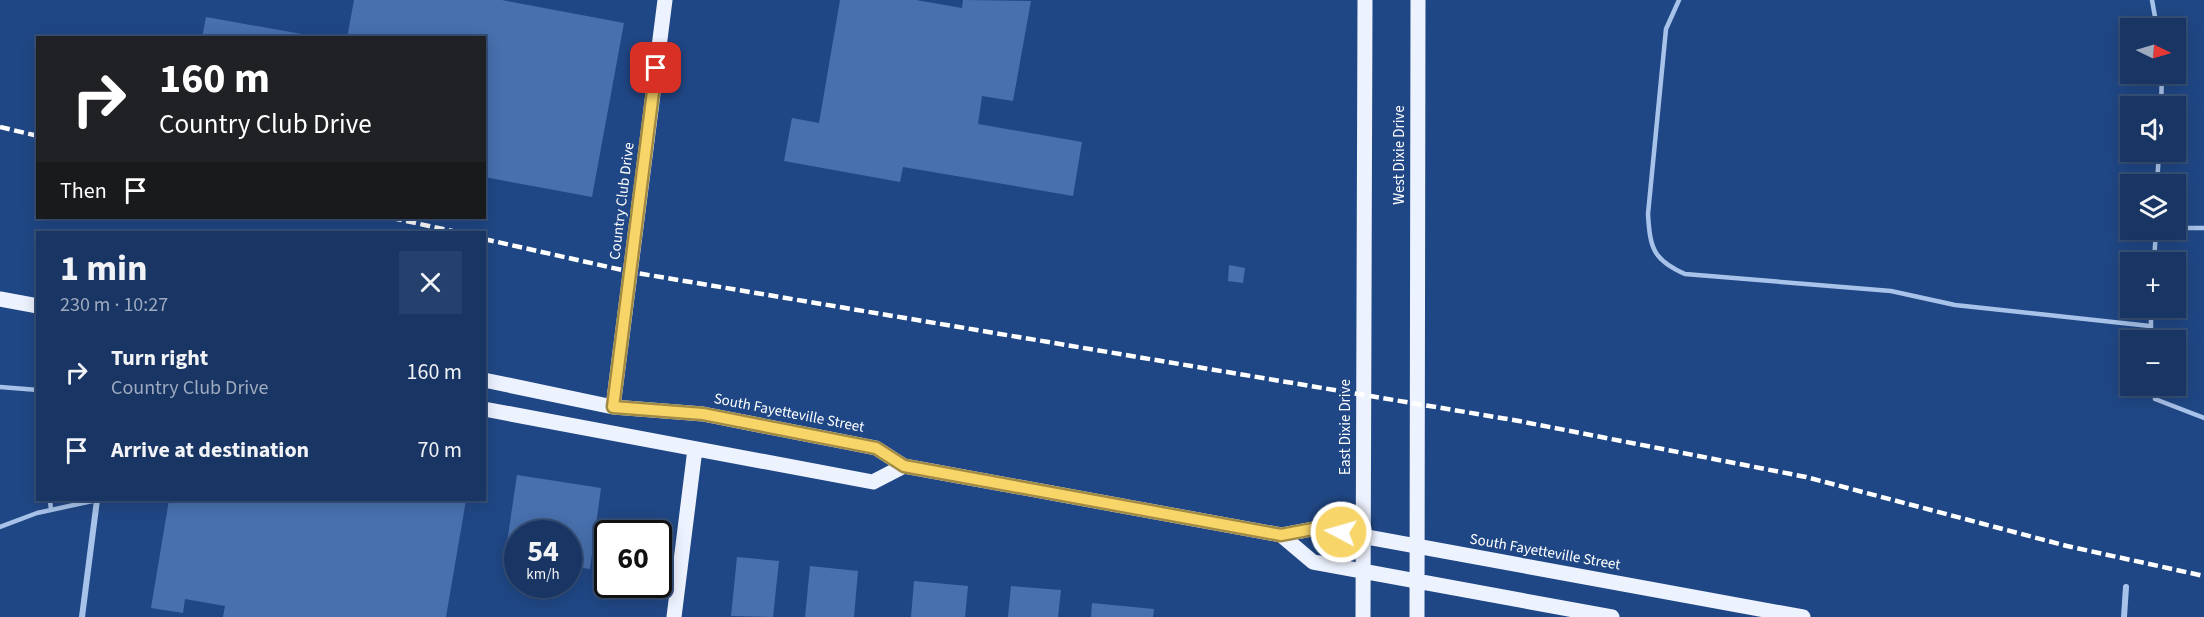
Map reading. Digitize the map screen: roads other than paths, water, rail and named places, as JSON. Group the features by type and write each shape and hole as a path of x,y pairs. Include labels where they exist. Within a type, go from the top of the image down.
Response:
{"main road":[{"name":"Country Club Drive","path":"613,407 665,0"},
{"name":"East Dixie Drive","path":"1363,617 1365,0"},
{"name":"West Dixie Drive","path":"1417,617 1418,0"},
{"path":"0,299 36,306"},
{"name":"South Fayetteville Street","path":"486,380 613,407 703,414 876,448 904,466 1281,535 1318,528 1803,617"},
{"path":"486,409 873,482 904,466"},
{"path":"674,617 695,449"},
{"name":"South Fayetteville Street","path":"1281,535 1313,562 1612,617"}],"street":[{"path":"82,617 97,501"},
{"path":"2124,617 2126,587"}],"lane":[{"path":"1679,0 1666,29 1648,214 1649,237 1658,257 1665,265 1685,274 1707,277 1891,291 1955,305 2150,326"},
{"path":"2152,0 2155,18"},
{"path":"2186,228 2204,228"},
{"path":"2150,318 2150,330"},
{"path":"0,387 36,390"},
{"path":"2155,396 2155,399 2204,418"},
{"path":"50,501 51,510"},
{"path":"0,527 51,510 92,501"}],"railway":[{"path":"0,127 36,136"},
{"path":"397,219 452,231"},
{"path":"486,239 631,272 1519,421 1806,477 2067,546 2204,576"}]}
